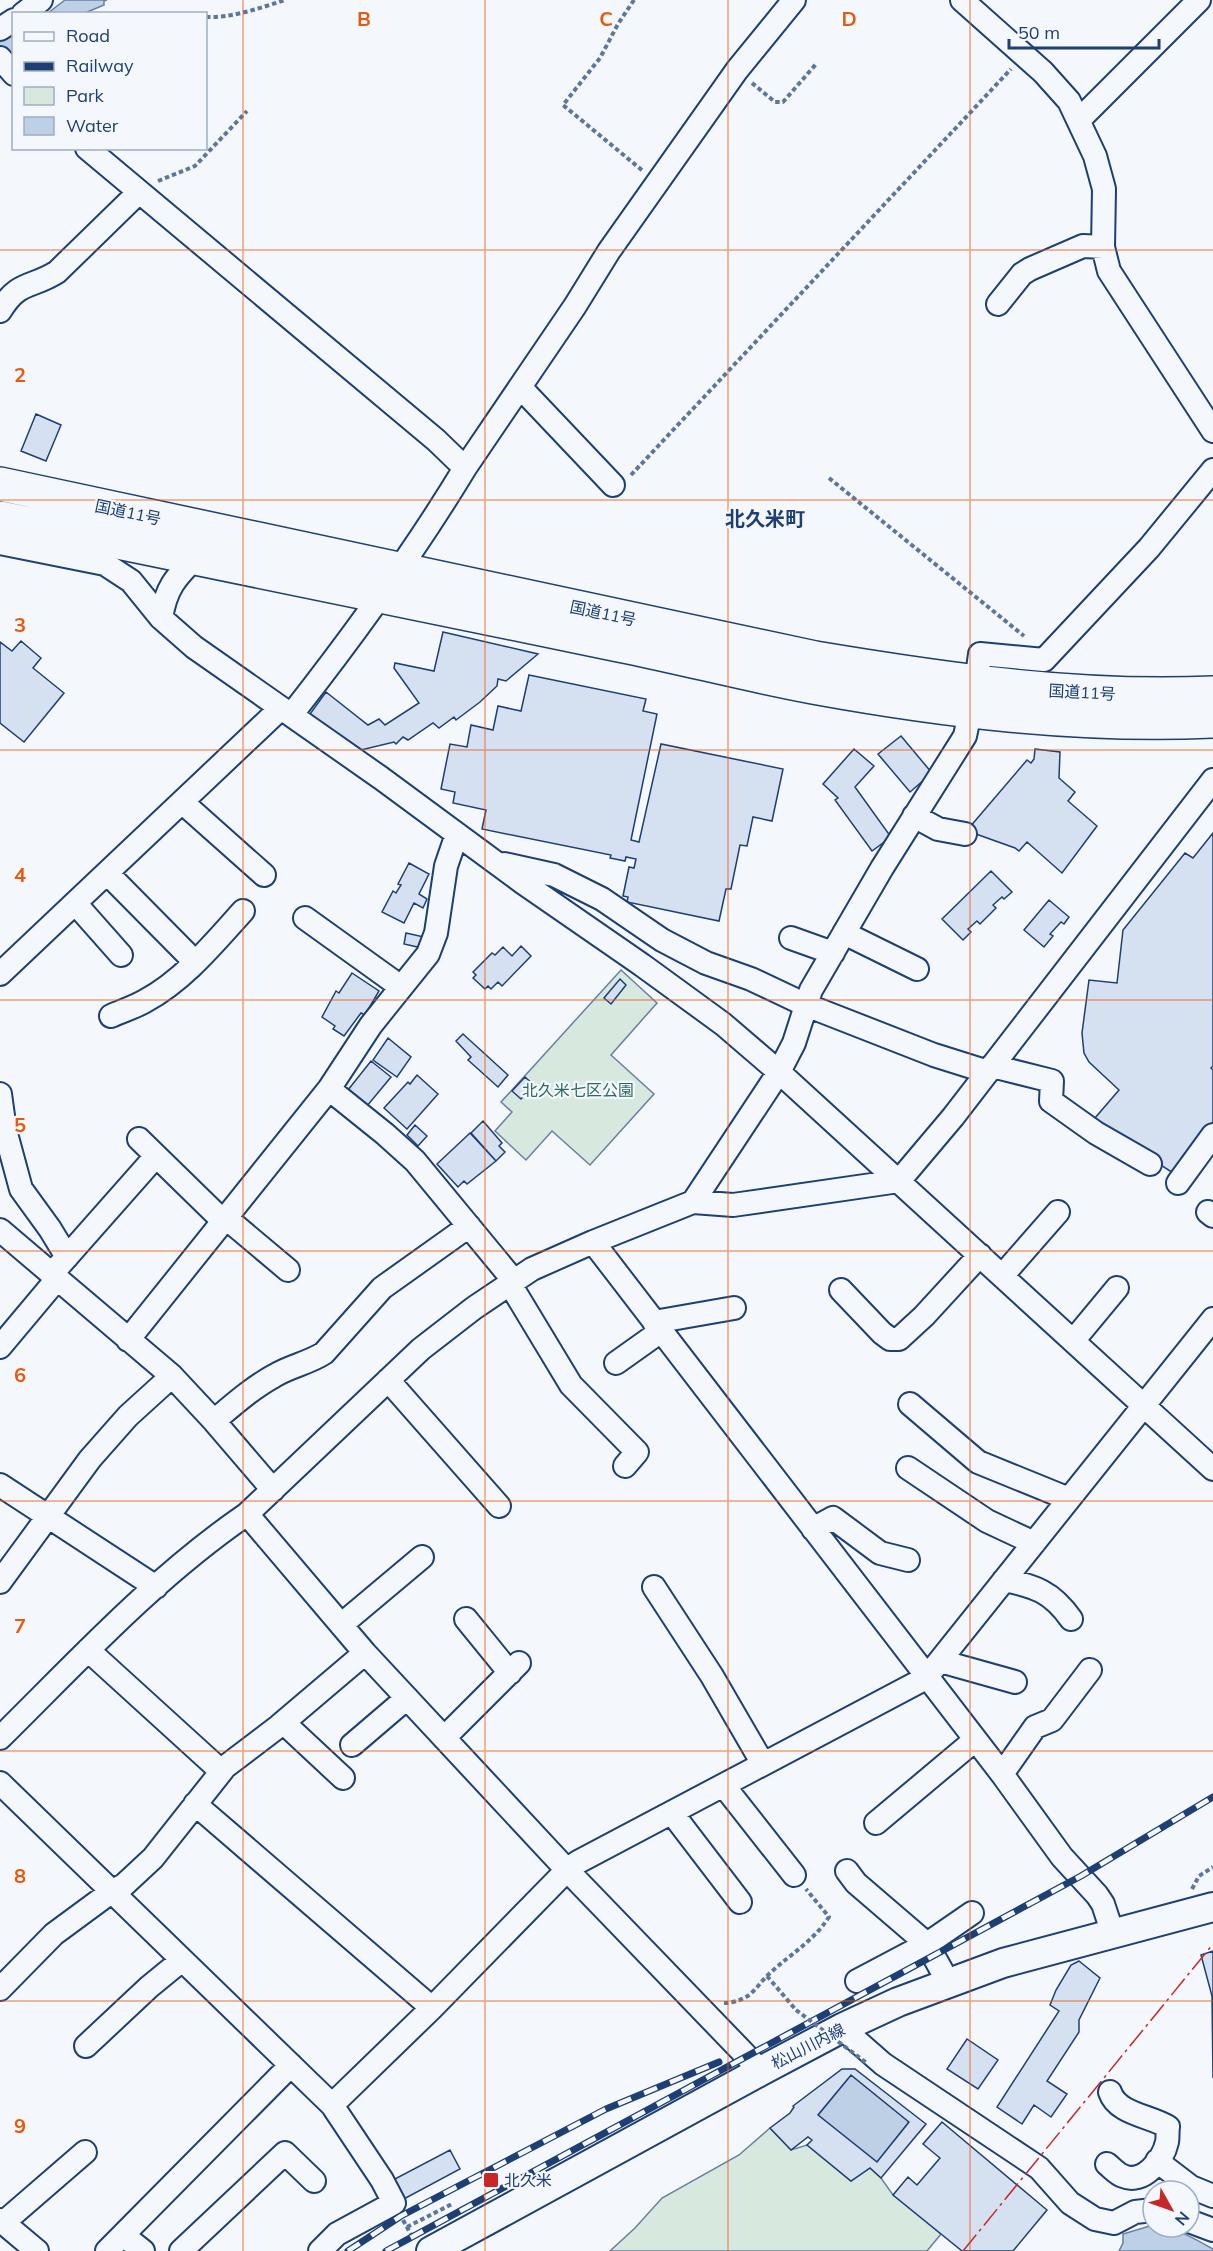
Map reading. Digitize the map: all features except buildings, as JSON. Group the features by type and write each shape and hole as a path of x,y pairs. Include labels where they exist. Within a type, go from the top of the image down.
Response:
{"highway":[{"name":"国道11号","path":"0,484 810,686 912,704 973,697 1019,688 1135,694 1213,693"},
{"name":"国道11号","path":"2,540 196,557 390,583"},
{"name":"国道11号","path":"973,697 1100,722 1213,721"}],"main road":[{"name":"松山川内線","path":"424,2248 842,2028 898,2002 1003,1963 1213,1908"}],"street":[{"path":"22,12 41,0"},
{"path":"0,974 182,802 286,711 346,646 441,508 609,251 737,70 794,0"},
{"path":"962,0 1043,72 1069,101 1095,156 1104,189 1103,247 1109,271 1213,431"},
{"path":"1079,120 1199,0"},
{"path":"89,150 436,440 465,468"},
{"path":"0,310 18,288 45,280 57,272 138,193"},
{"path":"998,304 1022,274 1030,268 1083,246 1103,247"},
{"path":"520,387 614,485"},
{"path":"693,1202 779,1072 794,1042 811,990 914,816 965,736 980,654 1044,660 1149,548 1213,470"},
{"path":"2,540 105,564 131,581 161,618 194,647 723,1024 779,1072 1213,1468"},
{"path":"161,618 164,597 181,572 196,557"},
{"path":"0,1738 133,1606 216,1535 247,1514 422,1349 532,1269 693,1202 733,1205 899,1181 990,1069 1213,780"},
{"path":"182,802 264,874"},
{"path":"914,816 938,829 965,834"},
{"path":"128,1340 329,1089 371,1025 428,954 436,933 446,866 457,834"},
{"path":"497,863 554,875 602,899 662,940 706,963 751,979 806,1005 934,1055 1052,1081 1051,1101 1096,1133 1150,1164"},
{"path":"107,873 195,962"},
{"path":"75,903 121,955"},
{"path":"111,1016 146,1001 195,962 243,910"},
{"path":"305,918 401,987"},
{"path":"844,933 917,969"},
{"path":"791,938 833,953"},
{"path":"329,1089 415,1161 470,1226 512,1283 564,1390 637,1452 625,1466"},
{"path":"0,1094 5,1130 21,1189 50,1228 67,1257"},
{"path":"1178,1183 1213,1135"},
{"path":"139,1139 224,1218 288,1270"},
{"path":"0,1347 67,1257 156,1156"},
{"path":"1002,1276 1058,1212"},
{"path":"214,1421 272,1377 324,1353 382,1288 470,1226"},
{"path":"0,1230 172,1376 273,1490"},
{"path":"593,1242 813,1529 933,1669 975,1740 1062,1857 1097,1895 1113,1934"},
{"path":"841,1290 890,1340 899,1339 924,1316 980,1256"},
{"path":"1073,1341 1118,1288"},
{"path":"616,1363 658,1327 734,1308"},
{"path":"332,2105 432,2008 567,1870 578,1862 724,1786 933,1669 1213,1319"},
{"path":"0,1582 90,1459 128,1416 172,1376"},
{"path":"388,1380 499,1506"},
{"path":"910,1404 978,1462 1069,1499"},
{"path":"908,1468 987,1521 1034,1543"},
{"path":"0,1485 156,1587"},
{"path":"247,1514 365,1653 567,1870 761,2071"},
{"path":"813,1529 833,1518 880,1553 908,1560"},
{"path":"341,1625 422,1557"},
{"path":"1004,1580 1027,1584 1045,1592 1060,1604 1071,1618"},
{"path":"654,1587 712,1676 764,1764"},
{"path":"444,1738 515,1668 466,1619"},
{"path":"88,1650 221,1772"},
{"path":"0,1989 54,1934 124,1885 153,1858 221,1772 238,1755 284,1723 365,1653"},
{"path":"933,1669 1015,1682"},
{"path":"1002,1774 1035,1727 1052,1720 1090,1670"},
{"path":"352,1745 407,1698"},
{"path":"284,1723 343,1778"},
{"path":"876,1823 975,1740"},
{"path":"0,1783 332,2105 382,2180 394,2203 337,2234 320,2251"},
{"path":"724,1786 794,1875"},
{"path":"195,1804 432,2008"},
{"path":"672,1812 740,1902"},
{"path":"847,1871 856,1883 927,1944 948,1982"},
{"path":"857,1981 927,1944 972,1913"},
{"path":"86,2046 149,1987 182,1960"},
{"path":"842,2028 883,2064 1038,2168 1070,2203 1095,2219 1114,2223 1141,2211"},
{"path":"107,2251 291,2065"},
{"path":"1107,2164 1121,2176 1134,2179 1143,2176 1157,2161 1167,2143 1168,2127 1159,2121 1123,2108 1112,2099 1110,2092"},
{"path":"37,2251 2,2221 85,2152"},
{"path":"181,2251 285,2153 314,2181"},
{"path":"1157,2161 1191,2187 1213,2196"},
{"path":"123,2235 143,2251"}],"path":[{"path":"207,17 257,9 285,0"},
{"path":"634,0 600,58 563,105 657,183"},
{"path":"614,485 618,489 1024,55"},
{"path":"737,70 775,102 783,102 817,63"},
{"path":"138,193 148,185 195,166 247,111"},
{"path":"829,478 1048,656"},
{"path":"700,2008 712,2002 732,2002 746,1997 767,1976 811,1941 829,1917 794,1875"},
{"path":"767,1976 796,2010 868,2064"},
{"path":"394,2203 407,2226 424,2248"},
{"path":"407,2226 452,2204"}],"green space":[{"name":"北久米七区公園","path":"621,970 657,1003 611,1055 654,1094 590,1165 552,1131 526,1160 495,1131 512,1112 501,1102"},
{"path":"770,2128 791,2150 807,2145 851,2181 870,2168 881,2178 893,2195 941,2234 927,2251 610,2251 662,2198 739,2155"}],"water":[{"path":"65,0 107,0 104,1 104,5 87,12 49,12"},
{"path":"851,2075 909,2122 877,2162 818,2115"},
{"path":"1141,2229 1141,2239 1194,2239 1213,2251 1119,2251 1123,2243 1123,2234"}],"waterway":[{"path":"0,47 12,41"}],"railway":[{"path":"386,2251 1081,1876 1213,1797"},
{"path":"348,2251 401,2216 606,2109 719,2062"}],"power":[{"path":"963,2251 1213,1944"}],"place":[{"name":"北久米","path":"491,2180"}],"district":[{"name":"北久米町","path":"765,519"}]}
